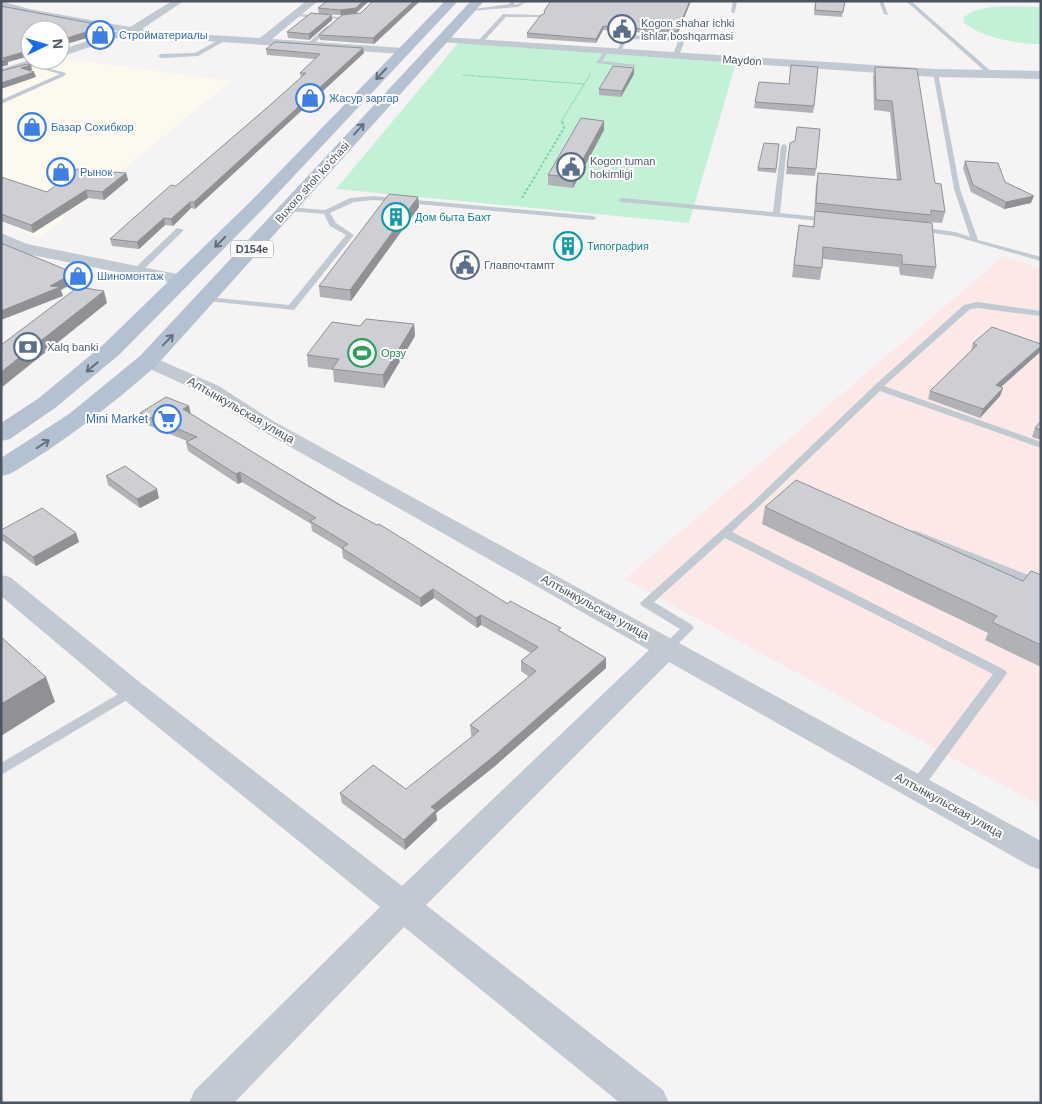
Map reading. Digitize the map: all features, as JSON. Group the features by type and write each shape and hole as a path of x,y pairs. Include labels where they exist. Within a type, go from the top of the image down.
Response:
{"main road":[{"name":"Buxoro shoh ko'chasi","path":"1,434 47,403 93,366 256,206 452,1"},
{"name":"Buxoro shoh ko'chasi","path":"1,469 59,433 120,386 148,361 474,6"},
{"path":"416,38 443,40"},
{"path":"256,206 289,209"}],"street":[{"path":"70,51 132,30 178,1"},
{"path":"262,42 313,1"},
{"path":"1,4 28,12 160,35 403,51"},
{"path":"10,17 28,12 41,5"},
{"name":"Maydon","path":"443,40 678,51 935,72 1041,75"},
{"path":"1,74 20,67"},
{"path":"1,238 22,248 182,280"},
{"name":"Алтынкульская улица","path":"148,361 212,390 266,425 668,647 1041,857"},
{"path":"1,583 132,691 404,905 650,1103"},
{"path":"208,1103 404,905 668,647"}],"lane":[{"path":"505,6 511,5 514,1"},
{"path":"474,6 518,6 524,1"},
{"path":"733,12 735,1"},
{"path":"881,1 886,14"},
{"path":"908,1 991,74"},
{"path":"296,15 351,17"},
{"path":"480,42 505,15 540,16"},
{"path":"309,45 341,18"},
{"path":"160,56 196,55 224,39"},
{"path":"598,62 616,48"},
{"path":"598,62 634,65"},
{"path":"1,102 62,75 62,72 54,70"},
{"path":"935,72 957,189 975,241"},
{"path":"776,215 784,146"},
{"path":"289,209 326,212 353,200 373,198 593,218"},
{"path":"622,200 841,221"},
{"path":"207,298 291,308 350,235 333,224 326,212"},
{"path":"906,228 955,234 1041,259"},
{"path":"137,271 180,230"},
{"path":"668,647 688,628 646,603 787,480 878,387 967,307 977,305 1041,314"},
{"path":"878,387 1041,445"},
{"path":"901,528 1040,584"},
{"path":"724,533 1001,672 916,787"},
{"path":"1,770 132,691"}],"path":[{"path":"514,211 564,128 561,122 598,62"},
{"path":"463,75 585,84"}],"shaded area":[{"name":"Рынок","path":"70,59 231,81 39,239 1,221 1,81 34,70 70,70"},
{"path":"1004,256 1041,269 1041,806 625,579"}],"green space":[{"path":"1001,6 1041,7 1041,44 1001,39 981,33 964,23 964,17 981,9"},
{"path":"458,43 736,63 689,223 336,189"}],"building":[{"path":"327,1 363,1 356,8 340,10 318,8"},
{"path":"373,1 414,1 373,38 319,35 342,15 361,13"},
{"path":"551,1 690,1 677,31 603,26 596,39 527,33 541,15 545,13 544,11"},
{"path":"816,1 845,1 843,12 815,10"},
{"path":"1,6 106,26 70,37 70,20 20,20 20,53 3,58 7,59 1,61"},
{"path":"311,13 332,15 309,34 287,32"},
{"path":"275,42 363,48 194,202 190,202 171,219 164,218 137,242 110,239 171,185 176,186 269,106 306,73 300,73 320,54 266,49"},
{"path":"791,65 818,67 814,106 755,102 759,82 789,84"},
{"path":"20,66 20,70 34,72 1,83 1,71"},
{"path":"613,66 634,68 622,91 599,89"},
{"path":"875,67 917,69 935,183 941,184 945,212 931,210 931,215 816,203 818,173 901,180 892,101 876,100"},
{"path":"581,118 604,121 573,177 548,175"},
{"path":"797,127 820,129 816,169 787,167 790,143 795,141"},
{"path":"764,143 779,144 776,169 758,168"},
{"path":"965,161 998,163 1005,182 1034,196 1006,202 973,185"},
{"path":"77,169 126,173 102,192 86,190 31,225 1,214 1,177 47,192"},
{"path":"389,194 418,197 350,290 319,286"},
{"path":"815,211 932,223 936,267 902,264 902,255 823,247 822,268 794,265 799,225 814,227"},
{"path":"1,243 74,273 50,286 60,287 1,311"},
{"path":"78,287 104,291 1,372 1,345"},
{"name":"Орзу","path":"366,319 414,324 383,375 332,369 339,359 307,355 332,322 360,326"},
{"path":"992,327 1041,344 1041,346 996,385 1003,388 983,409 930,391 977,345 973,343"},
{"path":"166,397 189,406 183,409 338,504 377,525 379,524 508,604 510,601 561,628 558,630 606,658 494,756 431,807 436,810 404,840 340,793 373,765 406,789 479,731 470,725 536,671 521,661 538,647 481,615 476,618 433,589 420,598 342,548 348,544 310,521 316,518 240,472 236,474 186,442 197,437 140,413"},
{"path":"1041,421 1041,430 1035,428"},
{"path":"125,466 157,489 137,499 106,476"},
{"path":"796,480 1023,581 1031,571 1041,575 1041,645 992,622 997,616 765,507"},
{"path":"42,508 76,533 33,557 1,533 1,530"},
{"path":"1,637 46,677 1,704"}],"place":[{"name":"Kogon shahar ichki ishlar boshqarmasi","path":"622,29"},
{"name":"Стройматериалы","path":"100,35"},
{"name":"Жасур заргар","path":"310,98"},
{"name":"Базар Сохибкор","path":"32,127"},
{"name":"Kogon tuman hokimligi","path":"571,167"},
{"name":"Рынок","path":"61,172"},
{"name":"Дом быта Бахт","path":"396,217"},
{"name":"Типография","path":"568,246"},
{"name":"Главпочтампт","path":"465,265"},
{"name":"Шиномонтаж","path":"78,276"},
{"name":"Xalq banki","path":"28,347"},
{"name":"Орзу","path":"362,353"},
{"name":"Mini Market","path":"167,419"}]}
